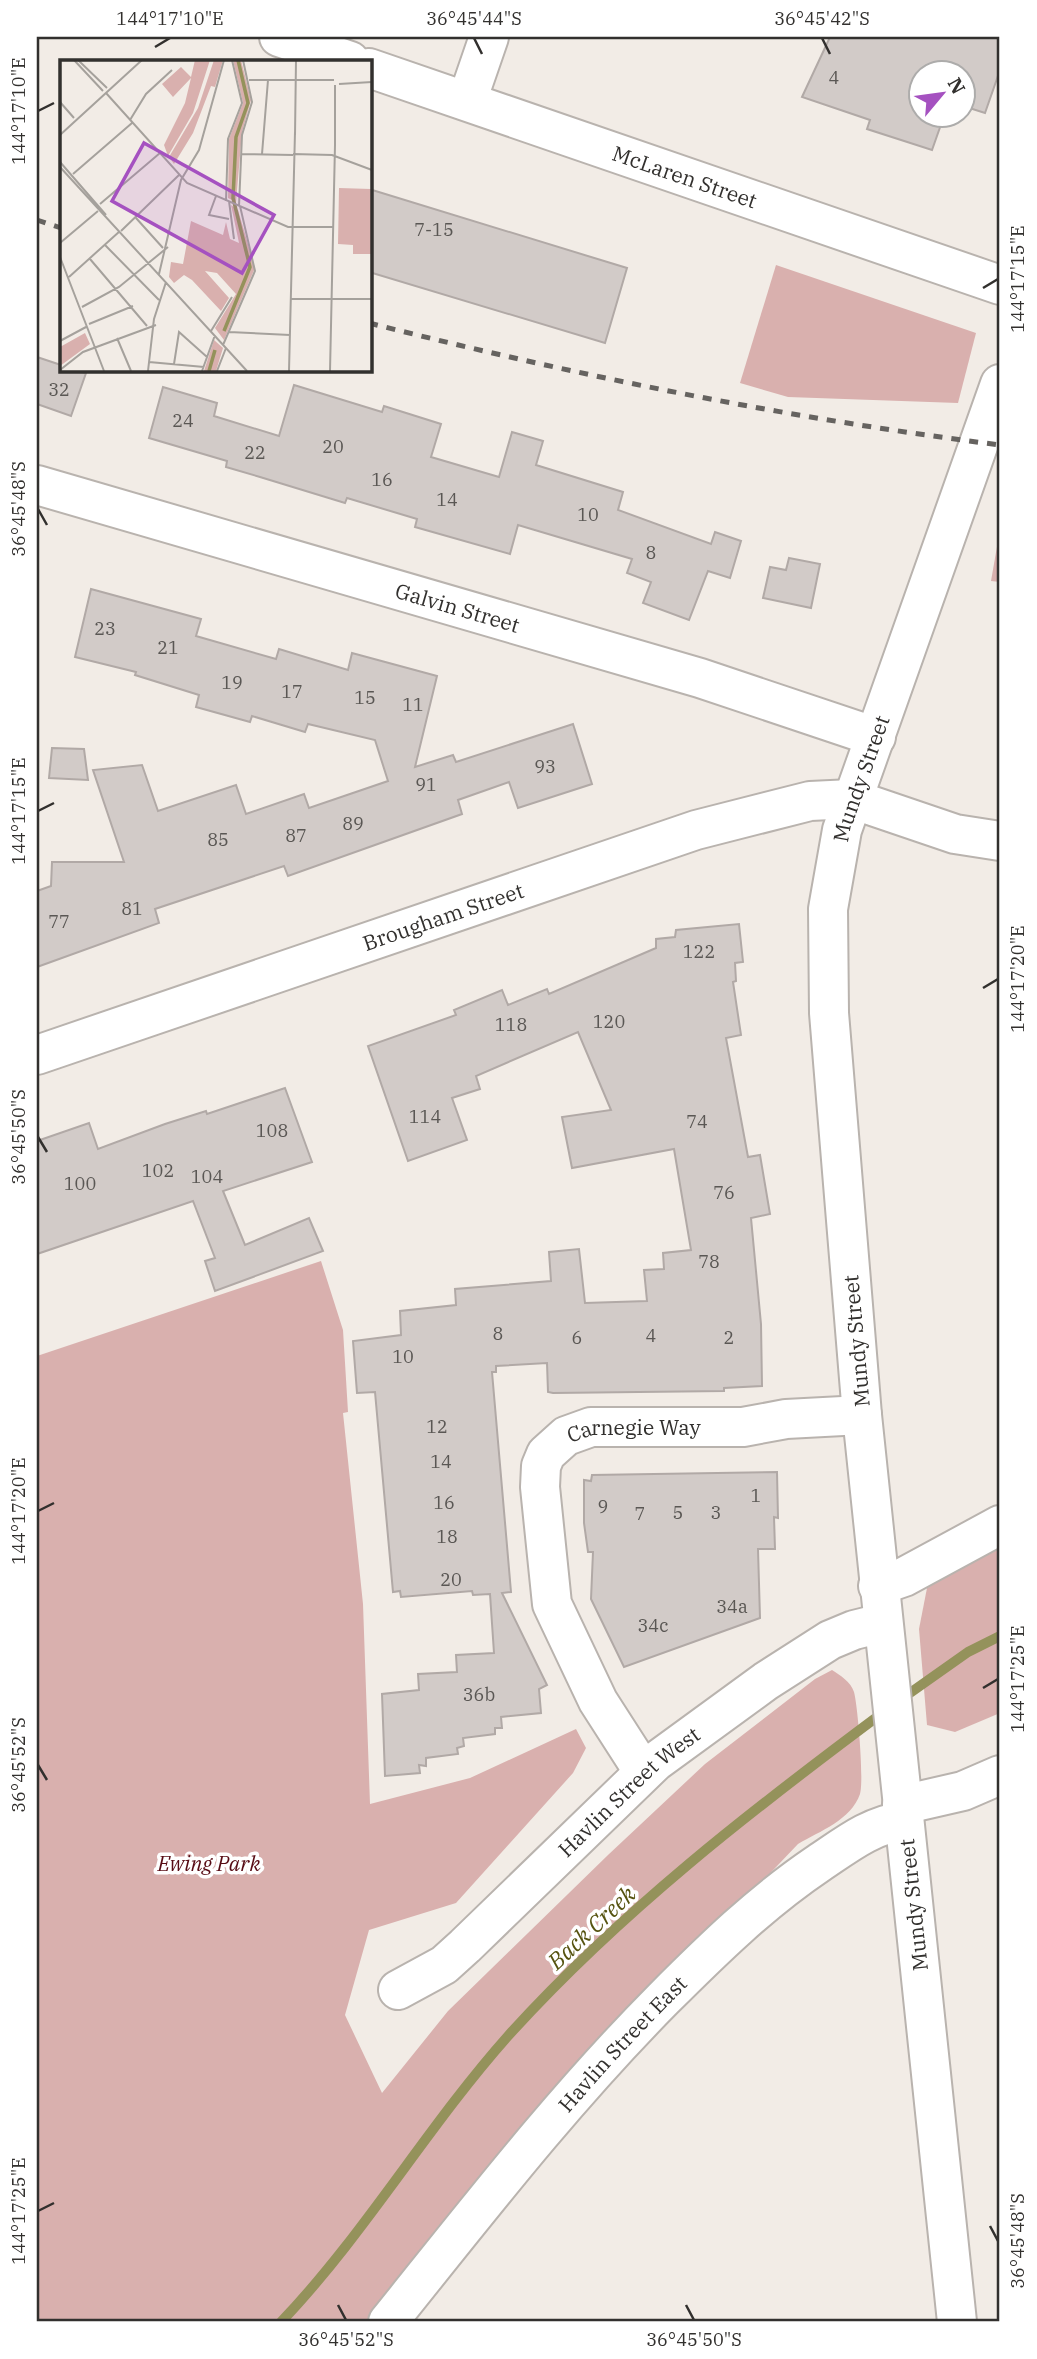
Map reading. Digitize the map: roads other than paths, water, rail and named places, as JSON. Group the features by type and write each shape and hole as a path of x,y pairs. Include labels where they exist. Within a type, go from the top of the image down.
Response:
{"street":[{"path":"279,37 347,60"},
{"path":"467,101 489,37"},
{"name":"McLaren Street","path":"371,69 1000,285"},
{"name":"Mundy Street","path":"957,2322 878,1586 862,1415 827,949 833,867 852,799 1000,384"},
{"name":"Galvin Street","path":"37,485 700,678 876,737"},
{"path":"852,799 956,834 1000,841"},
{"name":"Brougham Street","path":"37,1055 696,830 810,801 852,799"},
{"name":"Carnegie Way","path":"643,1771 598,1700 552,1604 540,1487 541,1465 546,1454 566,1436 591,1427 743,1427 786,1419 862,1415"},
{"path":"878,1586 904,1577 1000,1525"},
{"name":"Havlin Street West","path":"398,1990 434,1971 458,1952 643,1771 707,1722 830,1640 853,1630 882,1623"},
{"name":"Havlin Street East","path":"388,2322 545,2125 595,2068 712,1950 777,1893 845,1845 903,1813 1000,1775"}],"waterway":[{"name":"Back Creek","path":"900,1700 968,1652 1000,1636"},
{"name":"Back Creek","path":"281,2322 341,2253 478,2071 551,1990 689,1864 885,1711"}],"railway":[{"path":"37,220 60,228"},
{"path":"371,323 526,361 683,394 841,422 1000,445"}],"park label":[{"name":"Ewing Park","path":"209,1863"}]}
